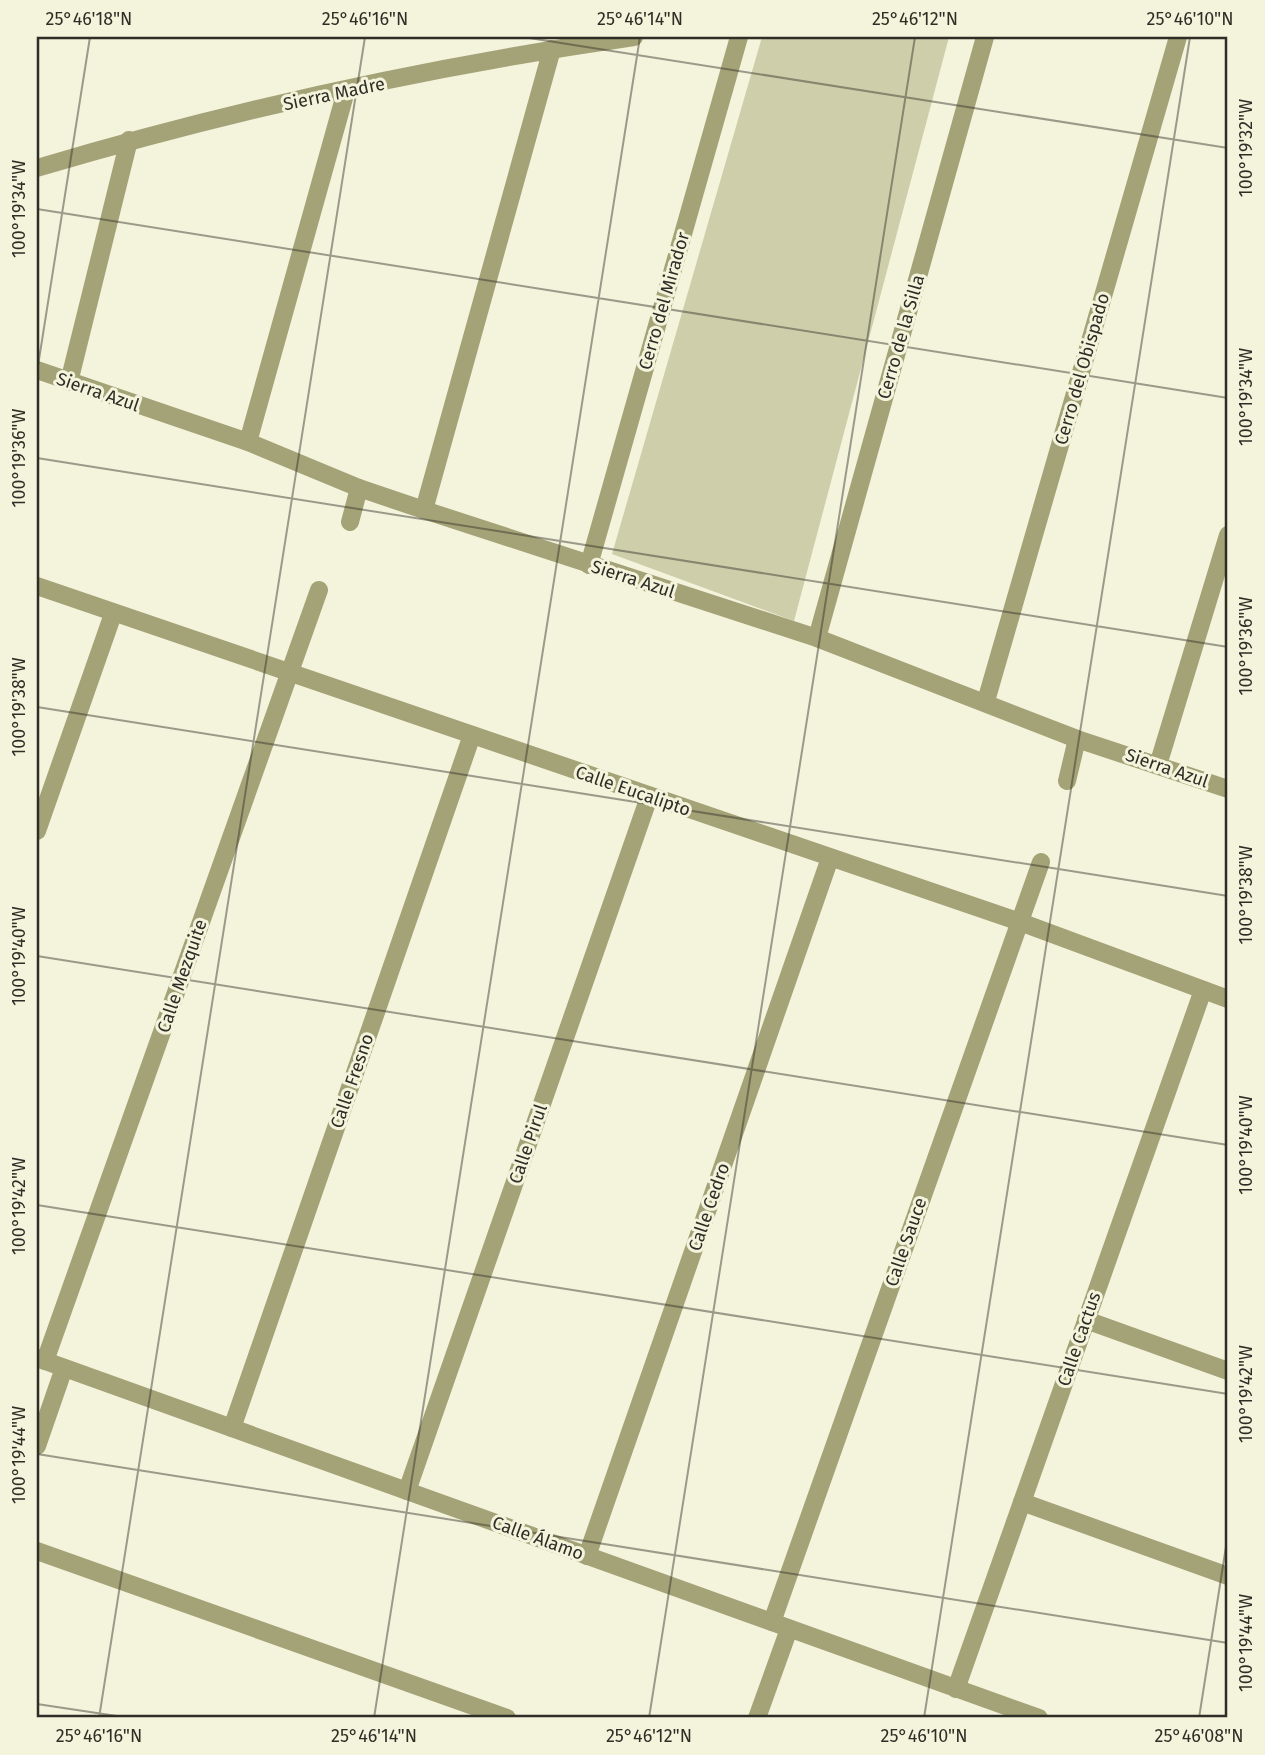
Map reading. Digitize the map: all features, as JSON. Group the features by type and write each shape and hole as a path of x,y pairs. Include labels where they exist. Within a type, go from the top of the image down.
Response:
{"street":[{"name":"Sierra Madre","path":"37,168 129,141 346,91 552,49 634,37"},
{"name":"Cerro del Mirador","path":"589,565 739,37"},
{"name":"Cerro de la Silla","path":"817,638 985,37"},
{"name":"Cerro del Obispado","path":"986,701 1178,37"},
{"path":"424,510 552,49"},
{"path":"248,442 346,91"},
{"path":"69,382 129,141"},
{"name":"Sierra Azul","path":"37,370 248,442 359,488 817,638 986,701 1077,739 1228,789"},
{"path":"350,522 359,488"},
{"path":"1158,765 1228,535"},
{"name":"Calle Eucalipto","path":"37,586 1020,922 1228,999"},
{"name":"Calle Mezquite","path":"41,1360 319,590"},
{"path":"37,831 113,614"},
{"name":"Calle Fresno","path":"232,1428 472,735"},
{"path":"1067,781 1077,739"},
{"name":"Calle Pirul","path":"407,1491 649,797"},
{"name":"Calle Cedro","path":"587,1556 830,858"},
{"name":"Calle Sauce","path":"757,1718 780,1626 1041,862"},
{"name":"Calle Cactus","path":"956,1689 1203,990"},
{"path":"1086,1320 1228,1371"},
{"name":"Calle Álamo","path":"41,1360 1039,1718"},
{"path":"37,1446 64,1368"},
{"path":"1022,1502 1228,1576"},
{"path":"37,1550 508,1718"}],"green space":[{"path":"762,37 949,37 794,621 612,554"}]}
